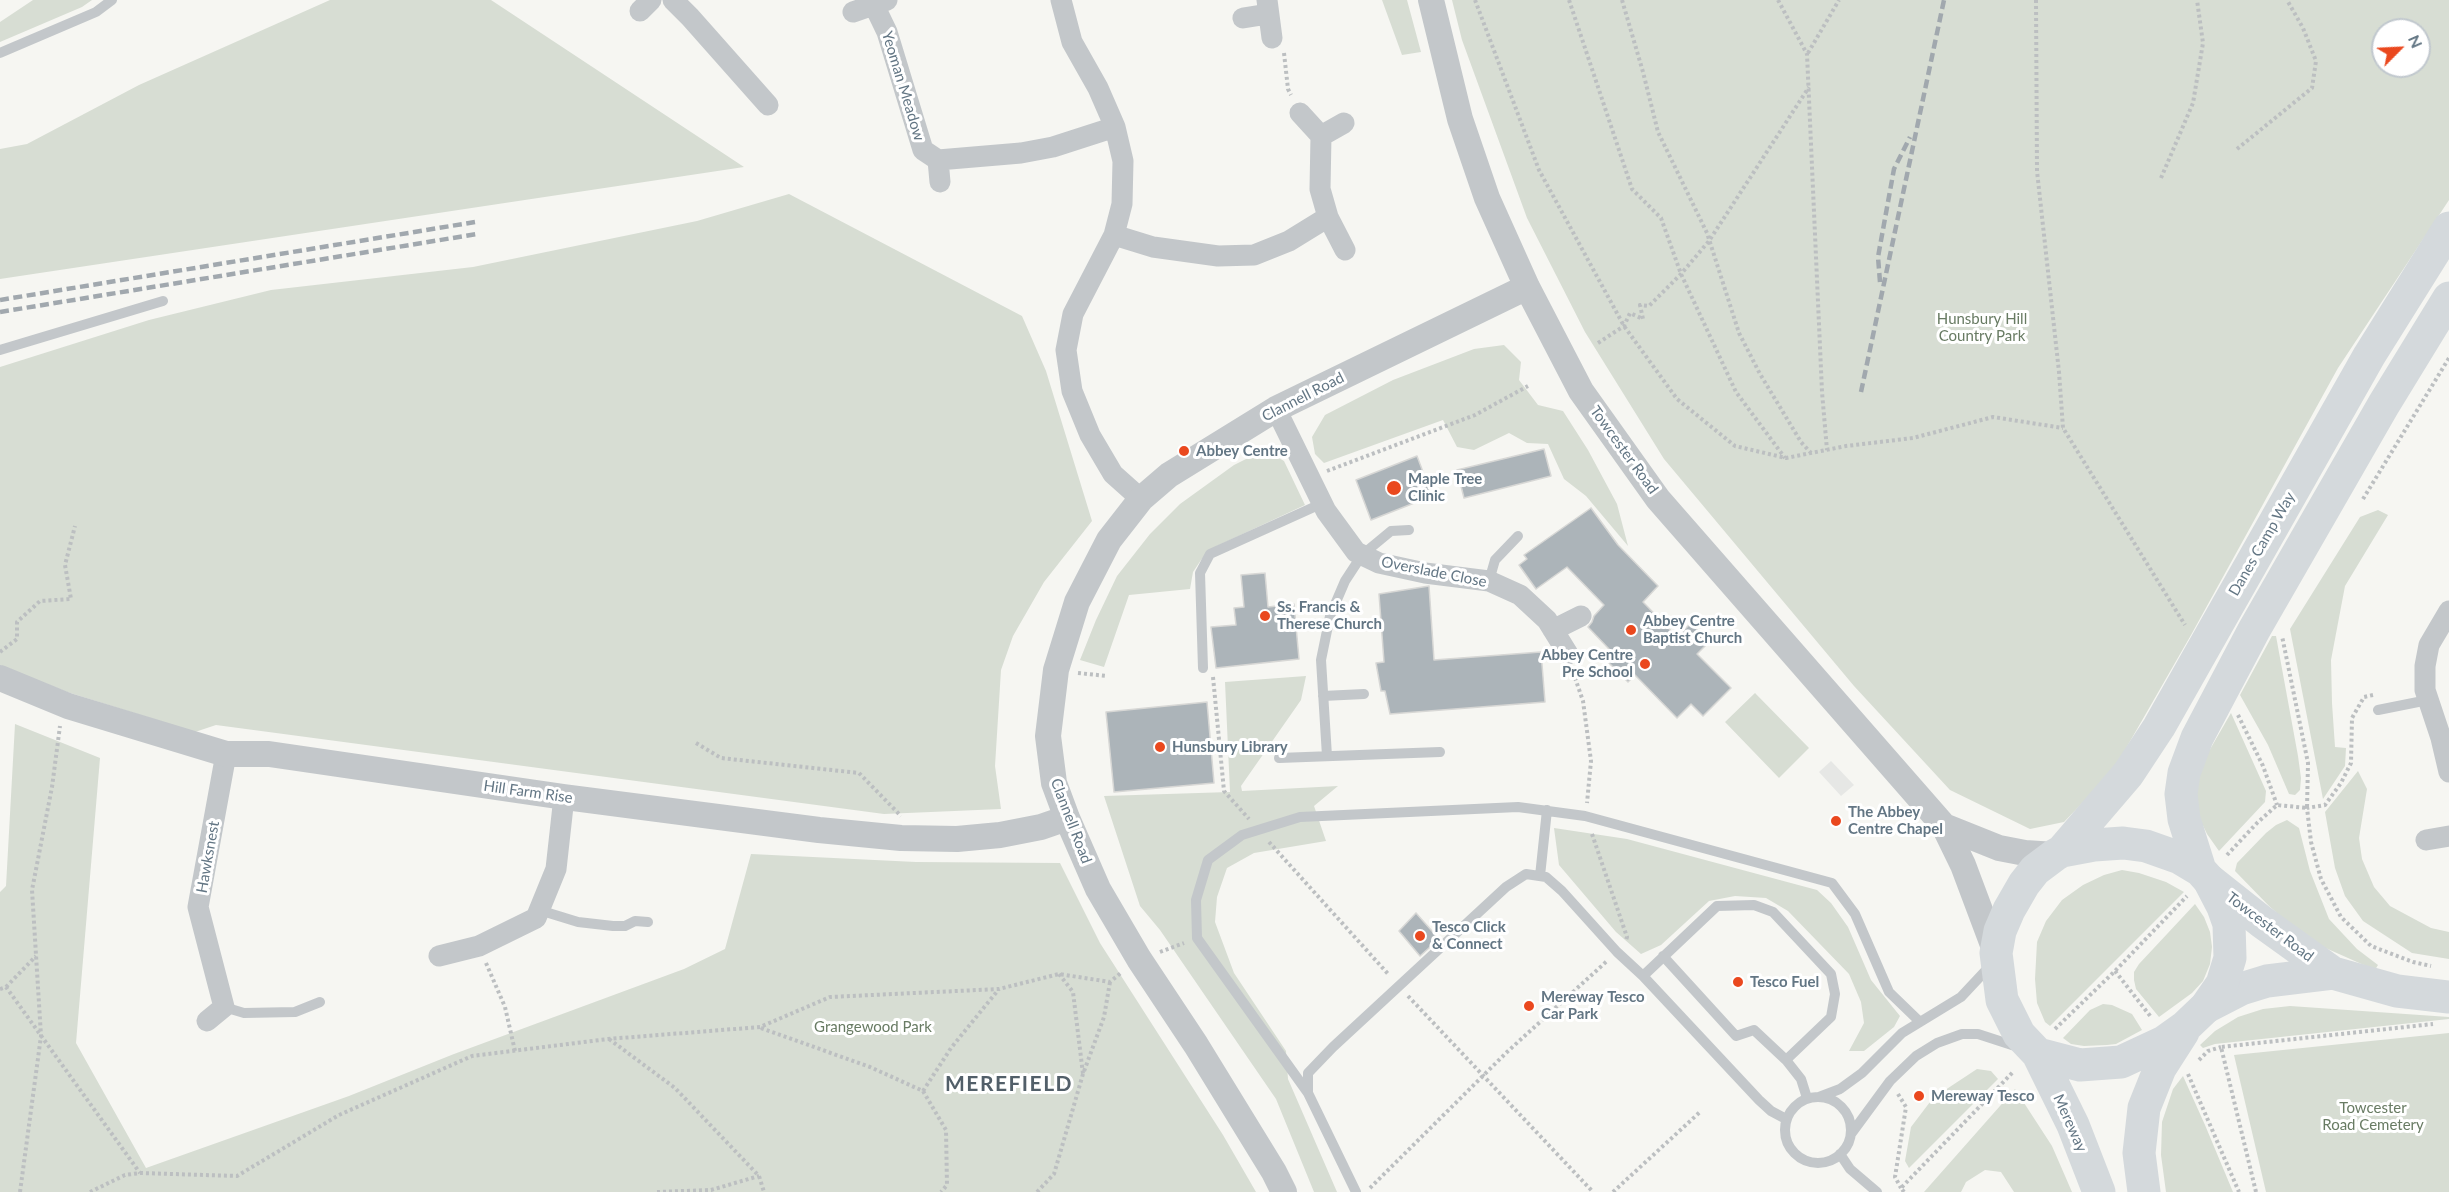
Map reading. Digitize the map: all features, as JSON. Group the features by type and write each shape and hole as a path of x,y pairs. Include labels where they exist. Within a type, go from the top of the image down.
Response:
{"main road":[{"name":"Danes Camp Way","path":"1996,955 2000,931 2024,884 2035,870 2058,853 2128,774 2159,727 2369,356 2449,228"},
{"path":"2144,1192 2139,1153 2144,1108 2160,1068 2222,984 2230,958 2229,924 2206,875 2184,819 2181,794 2184,773 2197,738 2254,630 2366,434 2449,298"},
{"name":"Towcester Road","path":"2058,853 2094,845 2123,843 2146,846 2180,858 2206,875 2262,922 2333,973 2397,991 2442,996"},
{"name":"Mereway","path":"1996,955 2002,1000 2019,1034 2035,1051 2073,1125 2099,1192"},
{"name":"Towcester Road","path":"2035,1051 2080,1065 2121,1062 2164,1042 2196,1017 2241,989 2267,981 2333,973"}],"street":[{"path":"673,0 768,105"},
{"path":"1061,0 1071,42 1098,88 1115,127 1123,161 1122,204 1114,235 1073,314 1066,350 1072,391 1090,435 1113,474 1141,499"},
{"name":"Towcester Road","path":"1431,0 1460,120 1487,198 1527,287 1581,391 1658,499 1944,826 1963,865 1996,955"},
{"path":"853,12 881,2"},
{"name":"Yeoman Meadow","path":"881,2 887,32 923,150 938,160"},
{"path":"1243,18 1267,7 1272,38"},
{"path":"1300,113 1321,136 1320,189 1328,217 1345,250"},
{"path":"1321,136 1344,123"},
{"path":"940,182 938,160 1021,153 1053,147 1115,127"},
{"path":"1114,235 1153,248 1218,256 1254,255 1289,241 1328,217"},
{"name":"Clannell Road","path":"1284,1192 1274,1172 1196,1045 1139,959 1098,889 1054,783 1048,736 1056,670 1077,602 1109,540 1141,499 1169,475 1276,409 1527,287"},
{"name":"Overslade Close","path":"1276,409 1323,504 1356,552 1378,563 1425,573 1489,581 1520,595 1547,620 1568,654"},
{"path":"2449,611 2429,645 2425,666 2425,690 2441,738 2449,772"},
{"path":"1554,630 1581,616"},
{"name":"Hill Farm Rise","path":"0,678 68,706 226,754 269,754 564,797 819,830 901,838 957,839 1000,835 1041,827 1067,818"},
{"name":"Hawksnest","path":"224,1007 198,907 226,754"},
{"path":"439,956 479,946 536,918 556,869 564,797"},
{"name":"Towcester Road","path":"1944,826 1999,848 2025,853 2058,853"},
{"path":"2426,840 2449,836"},
{"path":"207,1022 224,1007"}],"lane":[{"path":"0,53 96,12 112,0"},
{"path":"0,351 163,301"},
{"path":"1203,668 1200,573 1210,554 1323,504"},
{"path":"1327,756 1321,660 1330,616 1346,581 1362,555 1391,531 1410,530"},
{"path":"1489,581 1495,560 1518,536"},
{"path":"1323,696 1365,694"},
{"path":"2378,710 2428,700"},
{"path":"1279,758 1440,752"},
{"path":"1356,1192 1308,1093 1197,938 1196,900 1208,860 1242,835 1300,817 1518,807 1547,810 1585,816 1832,883 1856,914 1889,992 1919,1021"},
{"path":"1540,876 1547,810"},
{"path":"1308,1093 1308,1073 1333,1047 1506,887 1526,874 1546,878 1562,891 1617,952 1771,1111 1786,1119"},
{"path":"1642,976 1717,906 1754,905 1773,912 1831,974 1835,994 1831,1017 1786,1060"},
{"path":"540,910 578,922 613,926 625,926 635,921 648,922"},
{"path":"1996,955 1980,979 1961,997 1902,1033 1862,1073 1840,1089 1813,1098 1791,1110 1786,1119 1786,1140 1791,1150 1809,1162 1820,1163 1831,1160 1845,1149 1851,1134 1890,1081 1916,1056 1937,1042 1962,1034 1978,1034 2012,1047 2035,1051"},
{"path":"1663,956 1736,1036 1754,1030 1786,1060 1813,1098"},
{"path":"224,1007 244,1013 295,1012 320,1002"},
{"path":"1813,1098 1828,1098 1843,1108 1851,1125 1851,1134"},
{"path":"1840,1154 1850,1169 1876,1192"}],"path":[{"path":"1475,0 1539,170 1624,326 1677,399 1735,446 1786,458 1913,438 1993,417 2063,429"},
{"path":"1569,0 1632,189 1661,218 1681,274 1736,392 1786,458"},
{"path":"1622,0 1658,132 1672,166 1696,208 1739,333 1760,374 1801,442 1812,453"},
{"path":"1778,0 1807,54 1821,381 1827,450"},
{"path":"1807,54 1839,0"},
{"path":"2036,0 2037,171 2063,429 2185,625"},
{"path":"2161,178 2193,102 2203,43 2197,0"},
{"path":"2237,148 2312,88 2316,61 2303,28 2287,0"},
{"path":"1272,38 1285,54 1288,89 1300,113"},
{"path":"1598,343 1624,326 1629,313 1643,319 1640,305 1649,306 1681,274 1709,241 1809,87"},
{"path":"2362,500 2449,358"},
{"path":"1310,477 1475,415 1528,386"},
{"path":"0,652 17,639 17,622 40,601 71,599 65,565 75,526"},
{"path":"2194,1065 2208,1051 2221,1047 2442,996 2412,962 2371,946 2342,918 2321,879 2311,842 2307,808 2308,763 2281,632"},
{"path":"1365,1192 1484,1076 1617,952 1627,937 1585,816 1591,761 1583,701 1568,654"},
{"path":"1056,670 1107,676"},
{"path":"1890,1081 1906,1107 1895,1177 1903,1190 2256,823 2277,805 2307,808 2325,805 2341,783 2351,763 2352,718 2364,697 2381,693"},
{"path":"2234,709 2263,766 2277,805"},
{"path":"20,1192 41,1036 33,890 60,727"},
{"path":"696,742 721,758 859,773 905,820 901,838"},
{"path":"1037,1192 1054,1174 1083,1074 1104,1017 1110,981 1139,959 1197,938"},
{"path":"479,946 505,1007 515,1051"},
{"path":"0,989 6,987 36,956"},
{"path":"2115,971 2151,1017"},
{"path":"90,1192 125,1175 140,1173 237,1176 339,1115 472,1056 608,1039 760,1028 830,997 999,989 1059,974 1110,981"},
{"path":"1059,974 1073,992 1083,1074"},
{"path":"6,987 140,1173"},
{"path":"923,1090 951,1048 999,989"},
{"path":"1404,992 1593,1192"},
{"path":"760,1028 870,1067 923,1090 946,1130 947,1185 941,1192"},
{"path":"608,1039 675,1088 759,1176 764,1192"},
{"path":"2221,1047 2256,1192"},
{"path":"2187,1071 2239,1192"},
{"path":"1613,1192 1700,1112"},
{"path":"657,1192 711,1190 759,1176"}],"shaded area":[{"path":"1831,761 1854,785 1841,796 1819,772"}],"green space":[{"path":"33,0 92,0 82,7 0,42 0,22"},
{"path":"330,0 491,0 744,167 0,279 0,149 27,144 139,85"},
{"path":"1382,0 1407,0 1421,52 1402,55"},
{"name":"Hunsbury Hill Country Park","path":"1452,0 2449,0 2449,200 2338,368 2191,635 2113,771 2064,822 2030,829 1950,790 1854,686 1664,459 1585,332 1527,218 1462,40"},
{"path":"789,194 1022,316 1046,371 1092,521 1044,582 1013,636 1001,670 995,766 1001,809 884,814 216,725 195,732 67,692 0,665 0,367 149,320 271,290 473,267 697,221"},
{"path":"1504,345 1521,362 1519,380 1538,405 1563,411 1588,450 1617,504 1628,546 1586,496 1564,479 1548,444 1527,443 1509,433 1474,450 1457,447 1443,420 1324,463 1315,454 1312,437 1325,415 1393,380 1474,349"},
{"path":"1256,454 1272,454 1284,461 1305,505 1217,546 1201,560 1193,572 1190,589 1129,595 1104,667 1080,660 1117,576 1150,534 1180,504 1234,465"},
{"path":"2378,510 2388,515 2345,586 2331,660 2335,747 2346,748 2345,766 2323,799 2290,629 2360,517"},
{"path":"2272,636 2276,636 2298,756 2301,778 2300,790 2295,795 2289,794 2268,745 2240,695"},
{"path":"1306,676 1301,700 1241,786 1242,791 1338,786 1314,806 1326,841 1254,853 1227,868 1217,897 1215,922 1234,973 1286,1051 1288,1079 1337,1192 1314,1192 1276,1099 1160,930 1140,906 1104,796 1230,792 1225,682"},
{"path":"1755,693 1809,748 1779,778 1725,722"},
{"path":"2231,713 2266,791 2265,802 2219,851 2207,834 2196,811 2197,793 2199,774 2209,751"},
{"name":"Grangewood Park","path":"15,724 100,758 76,1043 146,1168 349,1096 454,1054 684,969 725,949 751,854 916,862 1060,863 1100,943 1223,1135 1256,1192 0,1192 0,892 6,886"},
{"path":"2358,771 2367,789 2359,838 2362,859 2374,887 2390,906 2431,928 2449,932 2449,959 2412,953 2363,921 2345,896 2335,868 2325,812"},
{"path":"2287,820 2299,828 2310,871 2329,919 2357,949 2378,965 2375,970 2321,946 2296,930 2235,871 2237,863 2266,833"},
{"path":"1554,828 1627,839 1817,890 1831,903 1848,927 1871,980 1900,1016 1894,1027 1864,1051 1849,1051 1864,1023 1861,1002 1849,974 1788,911 1766,898 1735,896 1709,901 1661,945 1641,954 1616,932 1559,865"},
{"path":"2122,870 2166,882 2184,892 2050,1026 2045,1022 2037,1003 2035,979 2037,942 2046,921 2062,900 2083,885"},
{"path":"2195,904 2210,932 2212,947 2210,964 2203,981 2192,993 2159,1017 2136,989 2134,972"},
{"path":"2103,1004 2112,1005 2132,1014 2142,1030 2116,1044 2107,1045 2071,1044 2063,1038 2090,1010"},
{"path":"2290,1006 2449,1017 2449,1019 2215,1044 2203,1048 2200,1045 2215,1031 2238,1017 2263,1009"},
{"name":"Towcester Road Cemetery","path":"2449,1033 2449,1192 2266,1192 2234,1055"},
{"path":"1977,1069 1991,1071 1998,1079 1909,1168 1905,1161 1911,1127 1933,1098"},
{"path":"2183,1076 2233,1192 2166,1192 2161,1155 2162,1122 2173,1089"},
{"path":"2015,1089 2052,1146 2072,1192 2014,1192 2001,1172 1985,1170 1966,1182 1961,1192 1924,1192"}],"building":[{"path":"1544,449 1551,476 1464,498 1457,470"},
{"name":"Maple Tree Clinic","path":"1417,456 1432,496 1371,520 1356,480"},
{"name":"Abbey Centre Baptist Church","path":"1591,508 1618,545 1658,586 1643,602 1677,637 1691,623 1709,642 1697,654 1731,688 1703,716 1691,704 1677,718 1635,675 1628,682 1602,656 1609,649 1588,627 1604,605 1567,567 1536,589 1519,565 1527,559 1524,555"},
{"name":"Ss. Francis & Therese Church","path":"1265,573 1268,607 1294,604 1299,659 1216,668 1211,627 1236,625 1234,608 1244,607 1241,575"},
{"path":"1429,586 1434,660 1541,652 1545,702 1390,714 1385,691 1381,691 1376,663 1384,662 1379,594"},
{"name":"Hunsbury Library","path":"1207,702 1214,783 1114,792 1106,712"},
{"name":"Tesco Click & Connect","path":"1416,913 1439,939 1420,956 1399,931"}],"railway":[{"path":"1861,392 1944,0"},
{"path":"1880,282 1878,257 1894,169 1910,137"},
{"path":"0,300 475,222"},
{"path":"0,312 477,234"}],"place":[{"name":"Abbey Centre","path":"1184,451"},
{"name":"Maple Tree Clinic","path":"1394,488"},
{"name":"Ss. Francis & Therese Church","path":"1265,616"},
{"name":"Abbey Centre Baptist Church","path":"1631,630"},
{"name":"Abbey Centre Pre School","path":"1645,664"},
{"name":"Hunsbury Library","path":"1160,747"},
{"name":"The Abbey Centre Chapel","path":"1836,821"},
{"name":"Tesco Click & Connect","path":"1420,936"},
{"name":"Tesco Fuel","path":"1738,982"},
{"name":"Mereway Tesco Car Park","path":"1529,1006"},
{"name":"Mereway Tesco","path":"1919,1096"}],"district":[{"name":"MEREFIELD","path":"1009,1084"}]}
